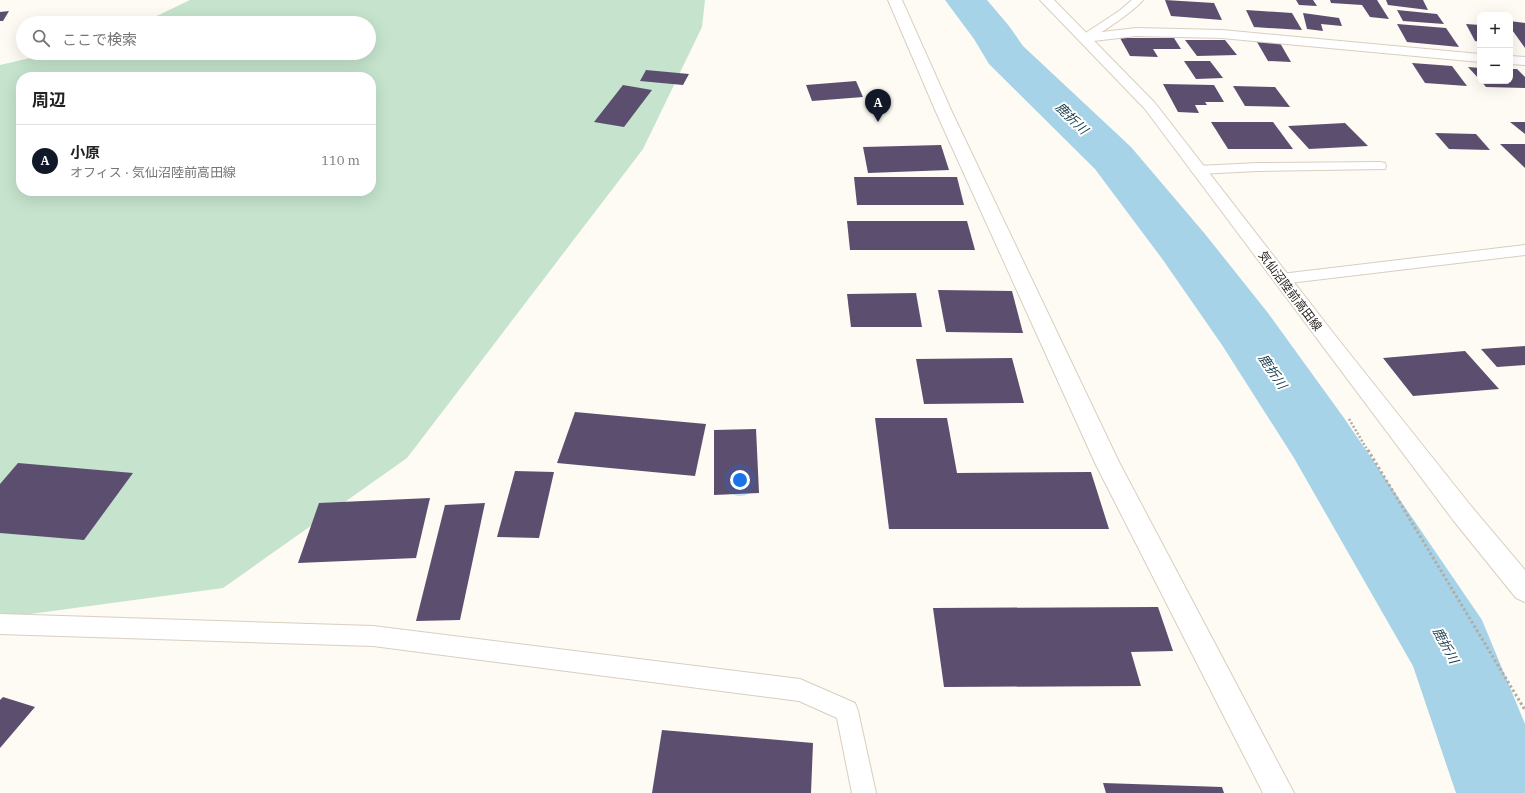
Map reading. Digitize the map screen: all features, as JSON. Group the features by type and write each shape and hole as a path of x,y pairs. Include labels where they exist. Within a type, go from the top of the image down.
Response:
{"street":[{"path":"895,0 944,112 1108,464 1279,793"},
{"name":"気仙沼陸前高田線","path":"1047,0 1150,106 1281,279 1462,513 1525,590"},
{"path":"1085,38 1135,32 1201,34 1272,38 1477,58"},
{"path":"1513,60 1525,61"}],"lane":[{"path":"1085,38 1123,13 1138,0"},
{"path":"1198,170 1258,167 1380,166"},
{"path":"1281,279 1525,250"},
{"path":"0,624 373,636 800,690 847,711 864,793"}],"path":[{"path":"1349,419 1525,710"}],"green space":[{"path":"190,0 705,0 702,27 643,149 407,458 223,588 8,617 0,614 0,65 22,60 376,60 376,16 157,16"}],"building":[{"path":"1165,0 1214,3 1222,20 1171,16"},
{"path":"1296,0 1313,0 1317,6 1299,5"},
{"path":"1330,0 1377,0 1389,19 1370,17 1362,5 1331,3"},
{"path":"1386,0 1423,0 1428,10 1388,5"},
{"path":"1246,10 1292,13 1302,30 1254,27"},
{"path":"1397,10 1437,14 1444,24 1403,21"},
{"path":"9,11 3,21 0,21 0,12"},
{"path":"1303,13 1339,18 1342,26 1321,24 1323,31 1307,29"},
{"path":"1513,21 1525,23 1525,48 1513,31"},
{"path":"1397,24 1446,28 1459,47 1407,42"},
{"path":"1466,24 1477,25 1477,41 1475,41"},
{"path":"1120,38 1174,38 1181,49 1153,49 1158,57 1130,56"},
{"path":"1185,40 1225,40 1237,55 1197,56"},
{"path":"1257,42 1280,43 1291,62 1268,61"},
{"path":"1184,61 1210,61 1223,78 1196,79"},
{"path":"1412,63 1452,66 1467,86 1425,83"},
{"path":"1468,67 1477,68 1477,77"},
{"path":"1513,69 1517,69 1525,77 1525,88 1486,87 1484,84 1513,84"},
{"path":"646,70 689,74 683,85 640,81"},
{"path":"856,81 863,97 812,101 806,85"},
{"path":"1163,84 1214,85 1224,102 1205,102 1207,105 1195,105 1199,113 1178,112"},
{"path":"623,85 652,90 624,127 594,122"},
{"path":"1233,86 1275,87 1290,107 1245,106"},
{"path":"1211,122 1273,122 1293,149 1228,149"},
{"path":"1510,122 1525,122 1525,134"},
{"path":"1345,123 1368,146 1309,149 1288,126"},
{"path":"1435,133 1476,134 1490,150 1449,149"},
{"path":"1500,144 1525,144 1525,168"},
{"path":"941,145 949,170 868,173 863,147"},
{"path":"854,177 957,177 964,205 857,205"},
{"path":"847,221 967,221 975,250 850,250"},
{"path":"938,290 1012,291 1023,333 946,332"},
{"path":"916,293 922,327 851,327 847,294"},
{"path":"1525,346 1525,365 1497,367 1481,349"},
{"path":"1465,351 1499,389 1413,396 1383,358"},
{"path":"1012,358 1024,403 924,404 916,359"},
{"path":"575,412 706,424 695,476 557,463"},
{"path":"875,418 947,418 957,473 1091,472 1109,529 889,529"},
{"path":"756,429 759,493 714,495 714,430"},
{"path":"18,463 133,473 84,540 0,533 0,484"},
{"path":"515,471 554,472 539,538 497,537"},
{"path":"430,498 416,558 298,563 319,503"},
{"path":"485,503 460,620 416,621 445,505"},
{"path":"1158,607 1173,651 1131,652 1141,686 944,687 933,608"},
{"path":"3,697 35,707 0,748 0,700"},
{"path":"662,730 813,743 811,793 652,793"},
{"path":"1103,783 1222,787 1224,793 1106,793"}],"waterway":[{"name":"鹿折川","path":"965,0 994,35 1005,54 1113,158 1184,247 1245,329 1319,438 1451,649 1505,793"}],"place":[{"name":"小原","path":"878,122"}]}
